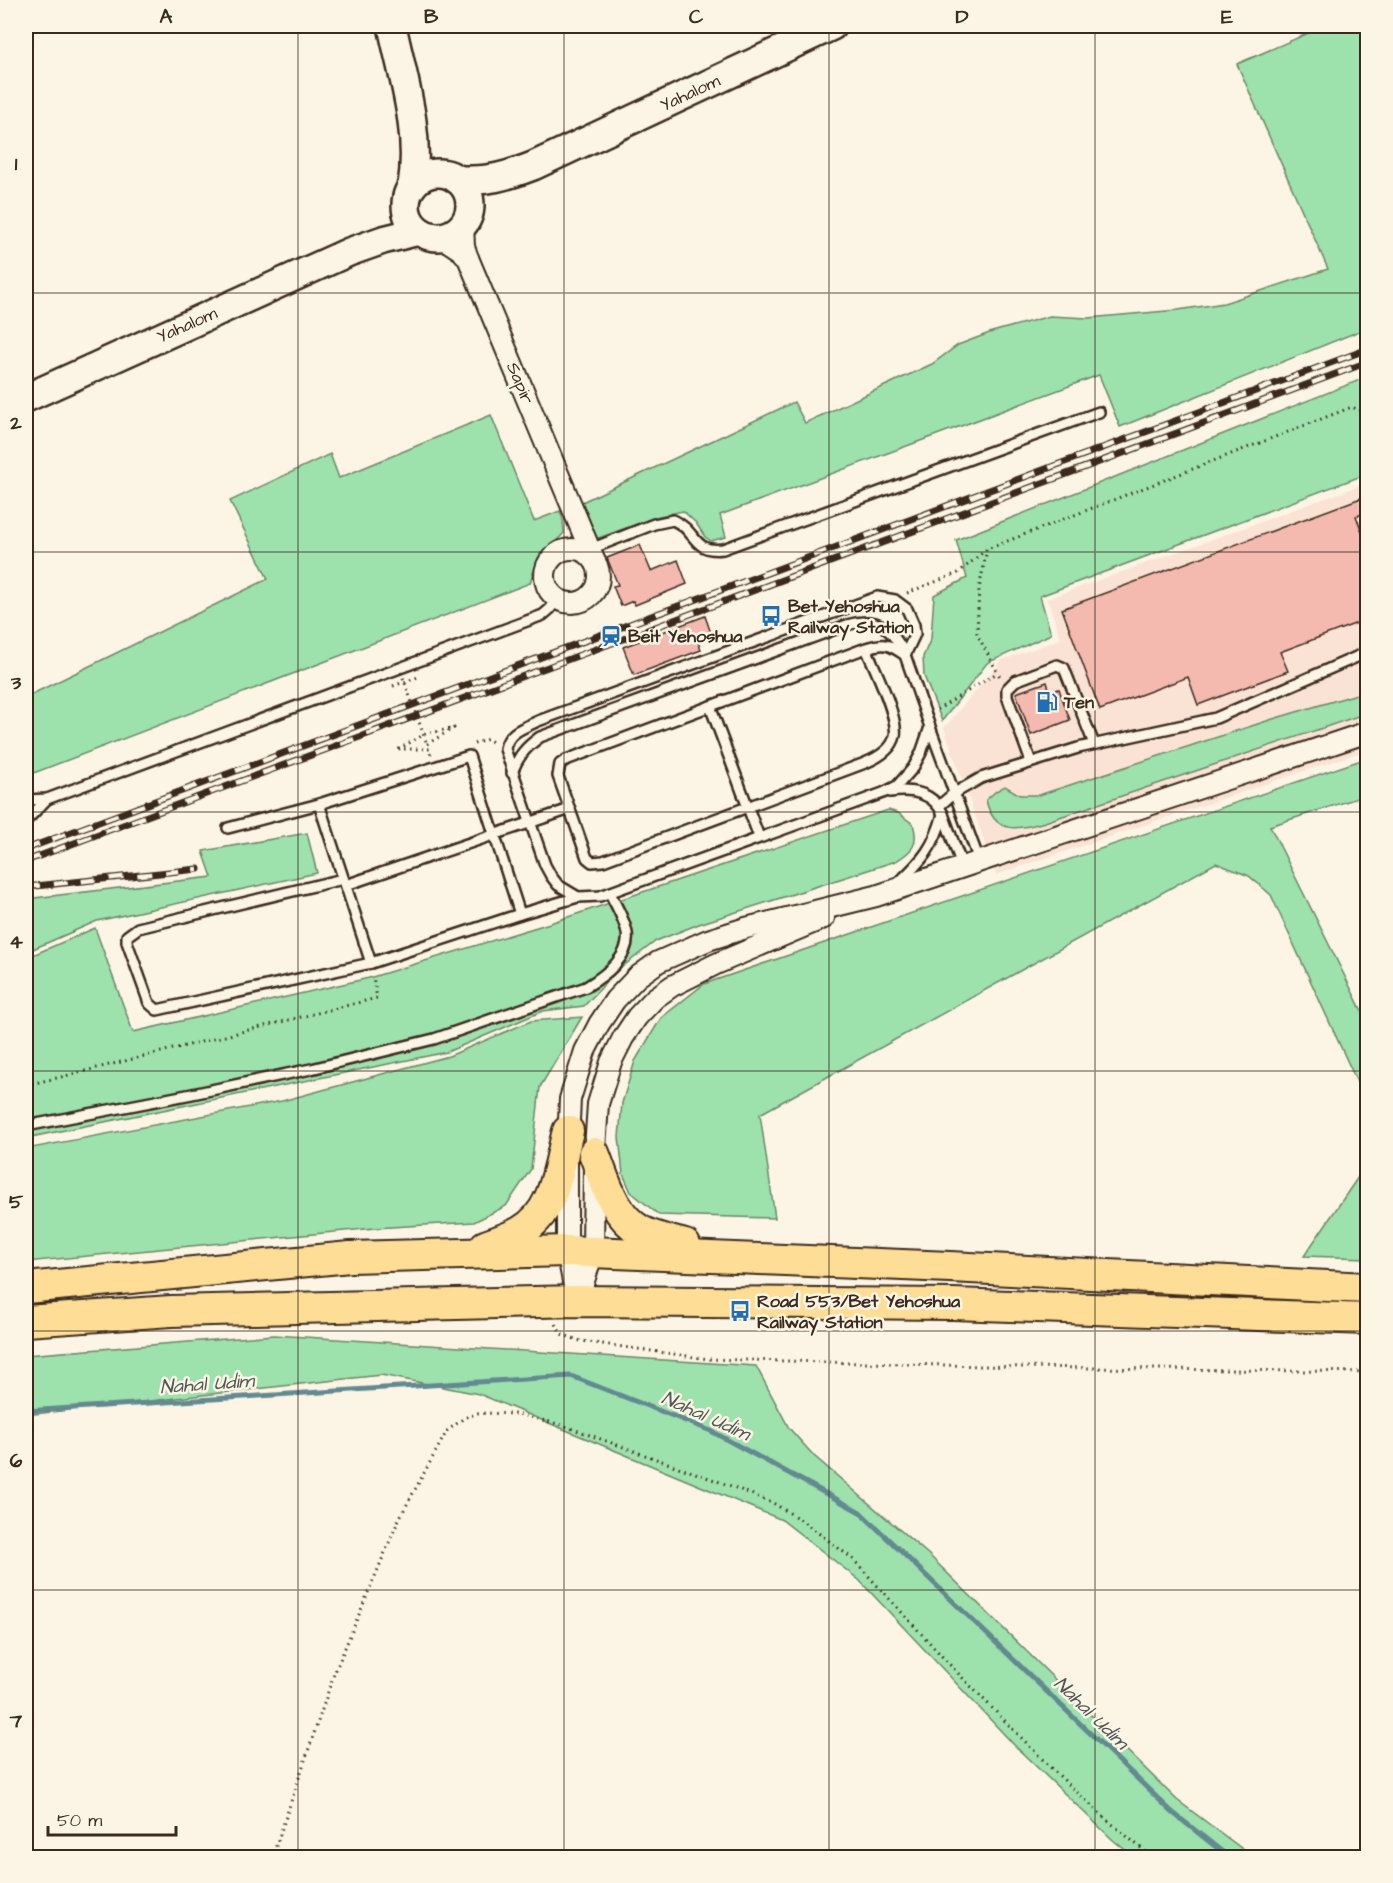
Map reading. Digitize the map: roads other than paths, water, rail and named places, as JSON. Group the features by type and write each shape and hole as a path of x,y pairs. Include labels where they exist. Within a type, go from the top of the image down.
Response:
{"main road":[{"path":"392,26 412,118 415,153 407,216 448,227 470,204 468,194 424,145 412,118"},
{"name":"Yahalom","path":"452,177 473,182 490,180 547,160 832,26"},
{"name":"Yahalom","path":"26,398 349,252 383,240 448,227 547,160"},
{"path":"409,194 420,178 429,174 452,177"},
{"name":"Yahalom","path":"349,252 389,223 409,194"},
{"path":"469,1252 520,1232 545,1210 551,1198 567,1131"},
{"path":"594,1153 611,1197 619,1212 631,1224 643,1232 722,1257"},
{"path":"26,1288 350,1257 469,1252 580,1252 722,1257 1368,1288"},
{"path":"26,1321 171,1311 577,1301 953,1304 1368,1319"}],"street":[{"name":"Sapir","path":"448,227 468,258 572,508 573,536 583,553"},
{"path":"557,553 583,553 598,578 592,594 579,602 571,603 557,599 546,585 546,567 557,553"},
{"path":"580,1252 567,1131 570,1099 585,1051 599,1024 615,1000 637,977 658,962 708,940 746,928 882,894 1368,732"},
{"path":"577,1301 580,1252 594,1153 598,1104 611,1062 637,1017 655,998 672,986 716,964 882,894"}],"lane":[{"path":"583,553 654,524 673,520 688,529 703,548 723,549 1099,412"},
{"path":"578,897 558,885 551,876 530,824 505,749 506,741 511,735 538,722 877,597 895,600 907,609 915,634 905,655"},
{"path":"26,800 47,799 543,615 557,599"},
{"path":"512,773 516,760 540,737 847,625 874,622 886,627 895,636 905,655 953,794 971,865"},
{"path":"866,648 894,720 895,737 892,744 873,760 603,861 592,862 587,858 558,776 560,764 566,760 866,648 881,643 892,646 905,655"},
{"path":"882,894 925,857 938,832 941,810 953,794 981,778 1094,744 1216,718 1368,652"},
{"path":"1030,762 1007,696 1007,689 1015,681 1057,665 1064,668 1094,744"},
{"path":"710,706 759,837"},
{"path":"570,809 495,836 345,882 138,928 127,936 127,942 149,1003 157,1010 371,963 578,897 588,898 610,893 897,786 921,753 930,727"},
{"path":"228,828 319,804 469,756 520,914"},
{"path":"883,793 904,790 918,792 932,798 971,865"},
{"path":"26,821 47,799"},
{"path":"319,804 371,963"},
{"path":"26,1126 311,1069 434,1039 586,987 603,977 618,961 628,942 627,931 610,893"}],"waterway":[{"name":"Nahal Udim","path":"26,1411 571,1376 711,1431 860,1512 1172,1812 1230,1858"}],"railway":[{"path":"26,849 1368,349"},
{"path":"26,861 1368,362"},
{"path":"26,887 198,869"}],"place":[{"name":"Bet Yehoshua Railway Station","path":"771,616"},
{"name":"Beit Yehoshua","path":"611,636"},
{"name":"Ten","path":"1047,702"},
{"name":"Road 553/Bet Yehoshua Railway Station","path":"740,1311"}]}
